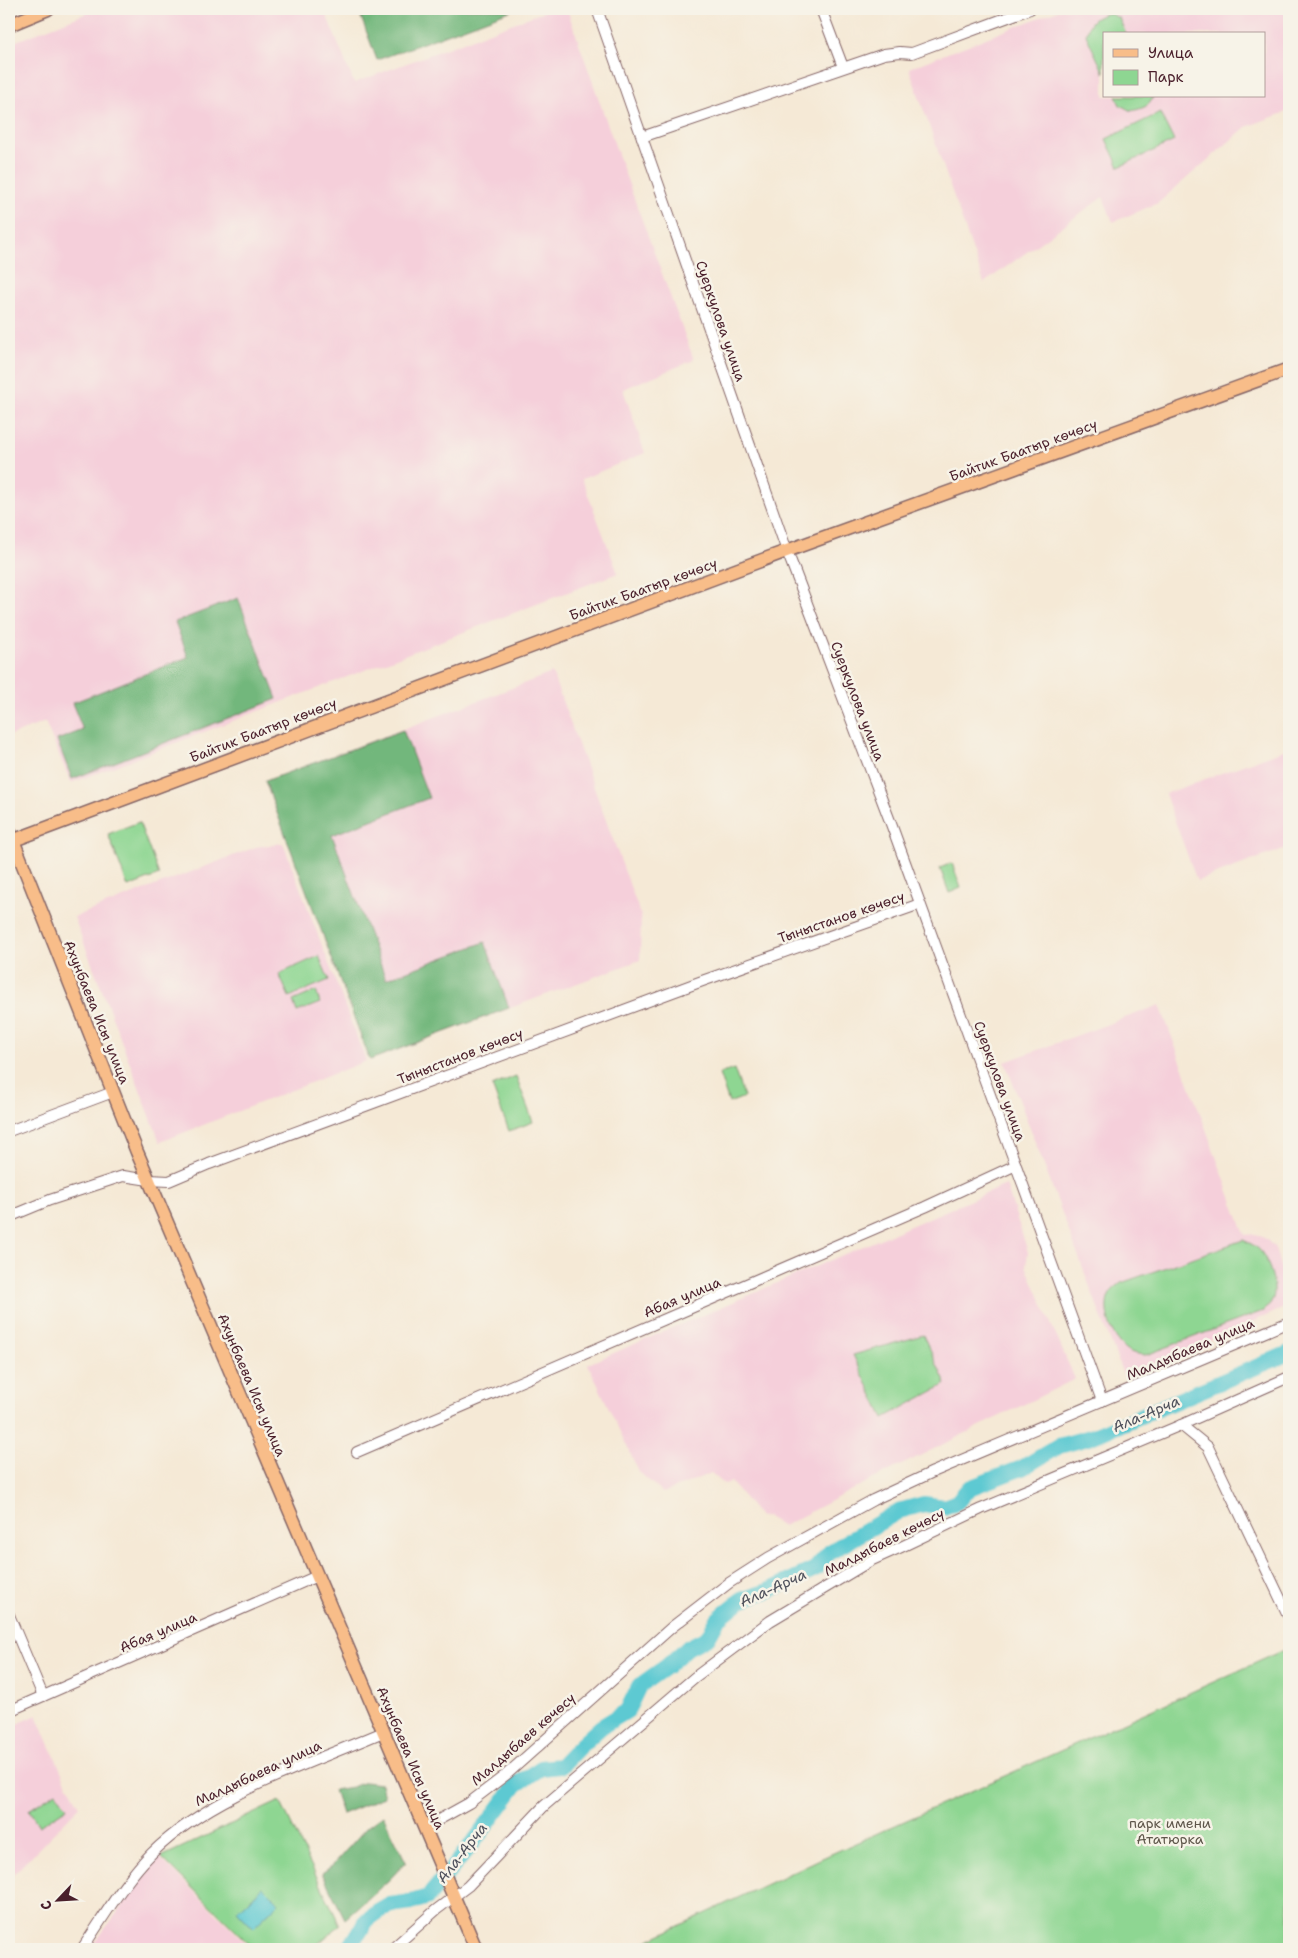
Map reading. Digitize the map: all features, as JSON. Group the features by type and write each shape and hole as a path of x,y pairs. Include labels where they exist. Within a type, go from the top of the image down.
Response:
{"main road":[{"path":"9,25 22,14 48,9"},
{"name":"Байтик Баатыр көчөсү","path":"10,837 787,551 1289,369"},
{"name":"Ахунбаева Исы улица","path":"10,837 149,1180 476,1949"}],"street":[{"name":"Суеркулова улица","path":"597,9 787,551 920,904 1102,1401"},
{"path":"821,9 843,67"},
{"path":"642,137 891,52 912,53 1030,9"},
{"name":"Тыныстанов көчөсү","path":"9,1217 50,1200 123,1176 169,1181 262,1144 636,1005 920,904"},
{"path":"9,1131 113,1092"},
{"name":"Абая улица","path":"357,1452 925,1207 1016,1165"},
{"name":"Малдыбаева улица","path":"1102,1401 1289,1322"},
{"name":"Малдыбаев көчөсү","path":"451,1891 468,1886 544,1806 695,1677 770,1621 877,1558 981,1509 1181,1425 1289,1377"},
{"name":"Малдыбаев көчөсү","path":"424,1828 469,1803 507,1774 672,1628 750,1569 873,1500 942,1468 1102,1401"},
{"path":"1181,1425 1208,1448 1289,1616"},
{"name":"Абая улица","path":"9,1711 317,1576"},
{"path":"9,1615 43,1696"},
{"name":"Малдыбаева улица","path":"82,1949 119,1894 150,1854 196,1817 262,1783 383,1732"},
{"path":"392,1949 451,1891"}],"shaded area":[{"path":"97,9 324,9 354,83 551,9 567,9 625,174 694,360 623,389 645,453 582,479 618,573 71,783 45,722 9,736 9,44"},
{"path":"1061,9 1289,9 1289,111 1246,127 1158,203 1113,222 1103,197 984,283 909,68"},
{"path":"552,673 641,916 640,960 370,1060 265,781"},
{"path":"1289,748 1289,847 1197,881 1165,794"},
{"path":"283,843 366,1061 160,1142 74,917 256,847"},
{"path":"1160,1005 1245,1235 1256,1234 1266,1239 1275,1248 1289,1297 1289,1306 1124,1377 1005,1062"},
{"path":"1006,1185 1028,1252 1026,1266 1075,1379 861,1485 783,1526 766,1516 760,1517 731,1482 724,1484 711,1473 663,1493 639,1472 588,1364"},
{"path":"37,1715 65,1780 80,1806 9,1879 9,1728"},
{"path":"159,1857 252,1949 90,1949"}],"green space":[{"path":"358,9 515,9 377,60"},
{"path":"1108,13 1119,18 1125,32 1103,32 1103,71 1086,35 1093,20"},
{"path":"1117,98 1152,98 1148,105 1131,111 1120,105"},
{"path":"1160,113 1174,141 1119,167 1106,139"},
{"path":"238,598 277,699 72,779 57,740 83,730 72,703 188,657 175,622"},
{"path":"403,730 429,798 332,835 386,979 485,942 509,1008 370,1060 265,781"},
{"path":"139,822 159,875 128,887 108,834"},
{"path":"952,863 961,888 949,893 940,868"},
{"path":"319,956 329,980 289,997 279,974"},
{"path":"316,991 320,1003 297,1012 293,1001"},
{"path":"734,1069 744,1097 729,1103 719,1074"},
{"path":"516,1076 533,1122 509,1131 492,1086"},
{"path":"1243,1240 1254,1245 1260,1251 1268,1264 1273,1278 1273,1298 1263,1311 1146,1355 1129,1351 1119,1343 1111,1329 1107,1304 1112,1291 1121,1283"},
{"path":"923,1335 946,1384 884,1418 853,1355"},
{"name":"парк имени Ататюрка","path":"1289,1648 1289,1949 630,1949 820,1859"},
{"path":"365,1782 381,1784 384,1797 342,1814 334,1790 352,1787"},
{"path":"56,1792 67,1808 39,1826 29,1810"},
{"path":"280,1801 340,1925 312,1949 254,1949 161,1857"},
{"path":"383,1815 406,1862 389,1880 345,1919 322,1873 332,1866 367,1827"}],"water":[{"path":"263,1887 279,1903 253,1928 237,1911"}],"waterway":[{"name":"Ала-Арча","path":"349,1949 367,1920 378,1912 390,1905 412,1902 428,1897 473,1843 516,1785 541,1768 561,1766 601,1727 627,1711 639,1686 667,1666 687,1648 708,1637 718,1619 741,1600 768,1591 815,1569 830,1552 899,1511 924,1504 944,1507 957,1502 969,1488 1022,1468 1059,1446 1091,1437 1289,1353"}]}
